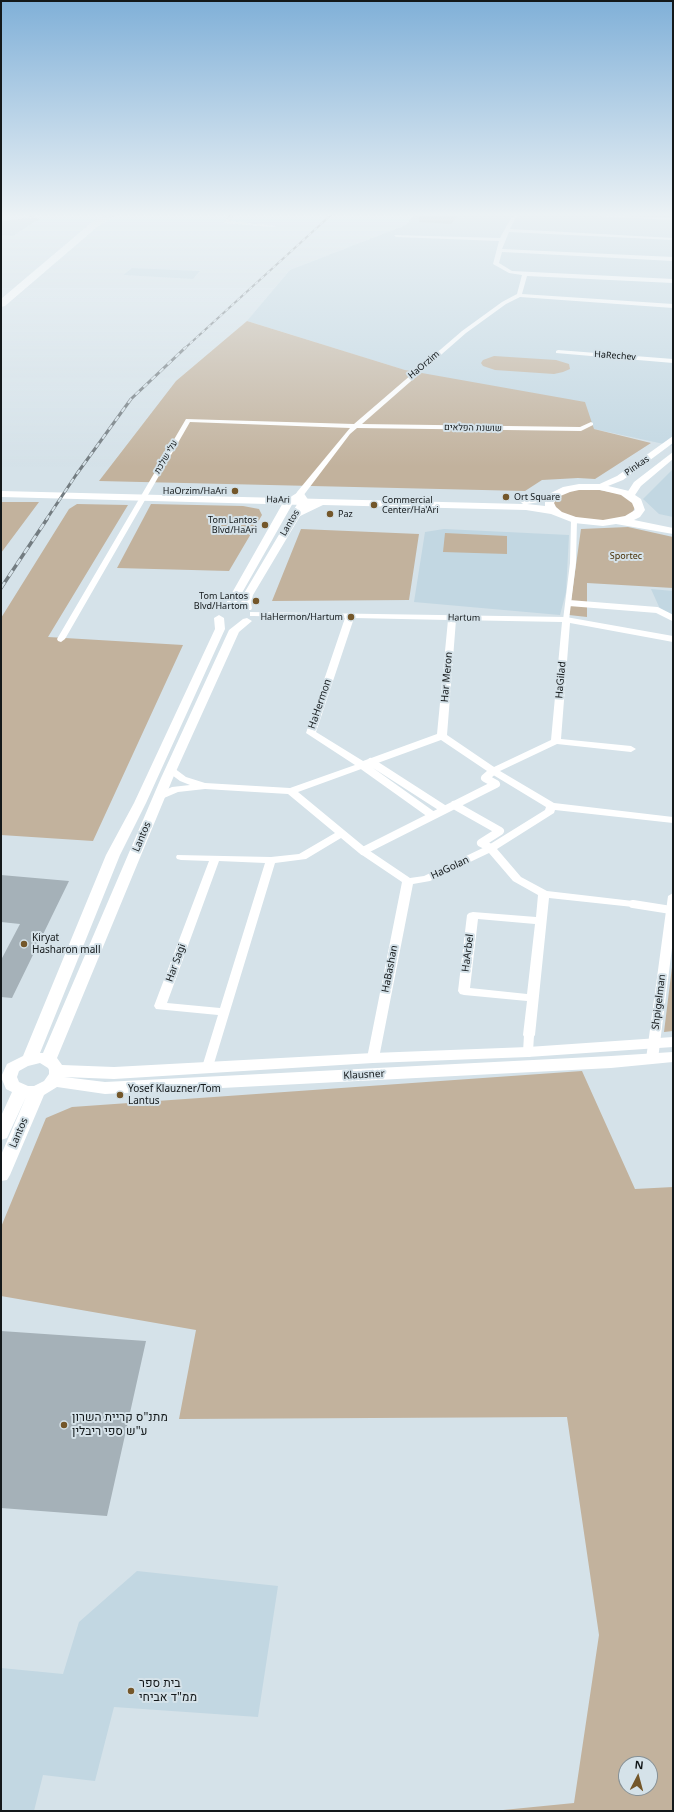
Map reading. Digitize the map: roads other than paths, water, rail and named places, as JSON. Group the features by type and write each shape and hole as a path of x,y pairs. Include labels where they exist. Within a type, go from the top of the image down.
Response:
{"main road":[{"name":"HaAri","path":"1,488 302,498 525,501 551,497 567,489 598,487 614,490 630,496"},
{"name":"HaAri","path":"1,494 244,496 257,500 289,501 302,498 328,502 526,507 554,511 574,520 596,523 616,522"},
{"path":"616,522 644,512 639,504 630,496"},
{"path":"551,497 549,503 554,511"},
{"path":"257,500 274,504 283,512"},
{"path":"296,514 308,507 328,502"},
{"path":"616,522 637,524 673,531"}],"street":[{"name":"HaOrzim","path":"302,498 348,433 355,426 464,332 504,303 513,299"},
{"path":"558,299 673,306"},
{"name":"HaRechev","path":"558,352 673,361"},
{"name":"עלי שלכת","path":"61,639 188,420 355,426"},
{"name":"שושנת הפלאים","path":"355,426 581,429 591,424"},
{"name":"Pinkas","path":"598,487 620,478 673,439"},
{"path":"630,496 637,484 673,456"},
{"name":"Lantos","path":"53,1070 171,770 234,630 249,614 246,603 248,595 296,514 302,498"},
{"name":"Lantos","path":"30,1059 113,855 140,803 220,629 218,613 229,607 289,501"},
{"path":"566,620 573,563 574,520"},
{"path":"569,603 657,610 673,618"},
{"path":"229,607 249,614"},
{"path":"219,618 231,623 249,614"},
{"name":"Hartum","path":"249,614 566,620 673,639"},
{"name":"HaHermon","path":"350,617 311,733 367,763"},
{"name":"Har Meron","path":"442,736 452,618"},
{"name":"HaGilad","path":"556,741 566,620"},
{"path":"160,796 176,789 205,786 291,791 442,736 493,771 551,806 673,820"},
{"path":"362,851 496,784 485,778 493,771 556,741 631,748"},
{"path":"367,763 444,809"},
{"path":"367,763 432,816"},
{"path":"171,770 183,779 205,786"},
{"path":"291,791 362,851 408,881"},
{"path":"454,805 500,831 481,843 491,848 517,879 544,894 633,904 671,910"},
{"name":"HaGolan","path":"408,881 426,879 491,848 550,811 551,806"},
{"path":"181,857 271,860 302,857 341,833"},
{"name":"Har Sagi","path":"215,858 160,1006 225,1012"},
{"path":"208,1067 271,860"},
{"name":"HaBashan","path":"373,1058 408,881"},
{"path":"528,1052 528,1034 544,894"},
{"name":"Shpigelman","path":"653,1052 673,896"},
{"name":"HaArbel","path":"532,998 464,991 473,915 541,921"},
{"name":"Klausner","path":"53,1070 105,1088 653,1052 673,1042"},
{"name":"Klausner","path":"53,1070 114,1073 373,1058 528,1052 653,1052 673,1057"},
{"path":"40,1058 53,1070 44,1089 29,1091 16,1088 10,1081 10,1072 18,1064 30,1059 40,1058"},
{"name":"Lantos","path":"1,1134 29,1091"},
{"name":"Lantos","path":"1,1175 29,1091"}],"railway":[{"path":"184,349 239,299"},
{"path":"46,520 76,475 131,399 185,348"},
{"path":"1,588 47,519"}],"place":[{"name":"HaOrzim/HaAri","path":"235,491"},
{"name":"Ort Square","path":"506,497"},
{"name":"Commercial Center/Ha'Ari","path":"374,505"},
{"name":"Paz","path":"330,514"},
{"name":"Tom Lantos Blvd/HaAri","path":"265,525"},
{"name":"Tom Lantos Blvd/Hartom","path":"256,601"},
{"name":"HaHermon/Hartum","path":"351,617"},
{"name":"Kiryat Hasharon mall","path":"24,944"},
{"name":"Yosef Klauzner/Tom Lantus","path":"120,1095"},
{"name":"מתנ\"ס קריית השרון ע\"ש ספי ריבלין","path":"64,1425"},
{"name":"בית ספר ממ\"ד אביחי","path":"131,1691"}],"park label":[{"name":"Sportec","path":"626,556"}]}
